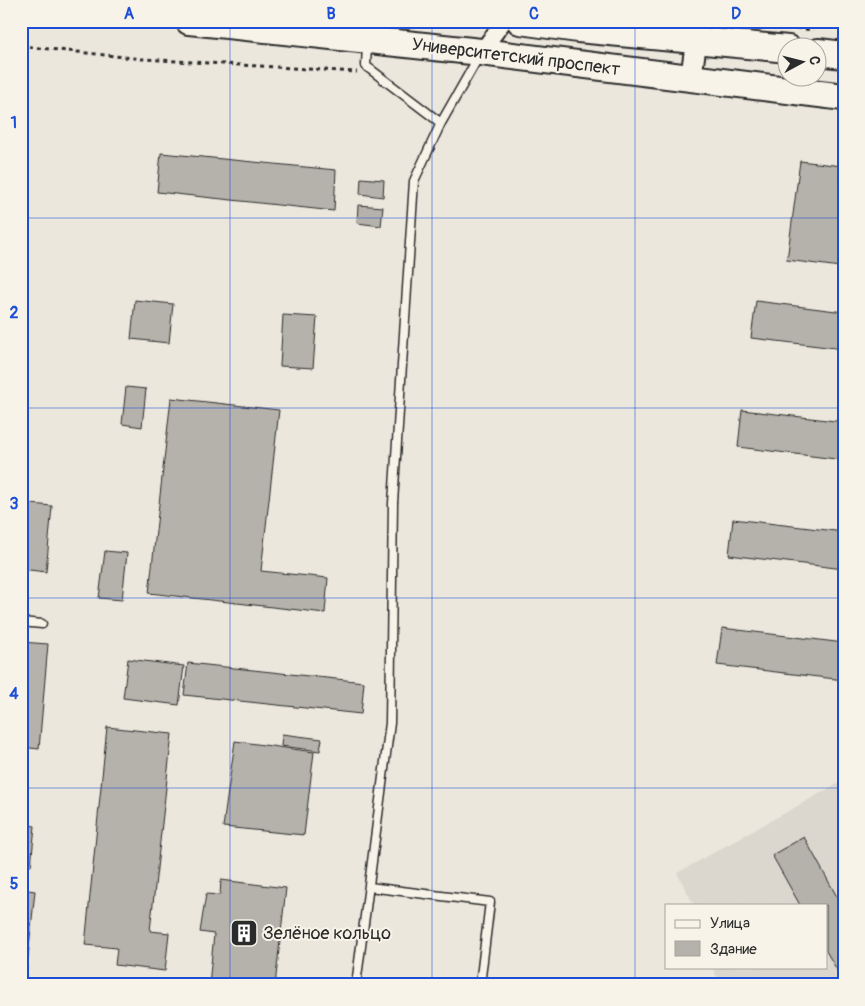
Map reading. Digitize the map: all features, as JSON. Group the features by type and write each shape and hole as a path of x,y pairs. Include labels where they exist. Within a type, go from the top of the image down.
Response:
{"highway":[{"name":"Университетский проспект","path":"188,21 481,52 844,97"},
{"name":"Университетский проспект","path":"520,21 697,31 778,47"},
{"path":"828,53 844,55"}],"main road":[{"path":"691,78 697,31"}],"street":[{"path":"481,52 504,21"}],"lane":[{"path":"367,40 366,66 441,123"},
{"path":"356,985 390,723 393,503 414,181 441,123 481,52"},
{"path":"21,622 42,624"},
{"path":"369,887 490,902 480,985"}],"path":[{"path":"21,46 143,59 374,73"}],"shaded area":[{"path":"844,780 844,985 721,985 712,968 828,968 828,904 693,904 677,873"}],"building":[{"path":"161,153 336,170 334,211 157,192"},
{"path":"800,161 842,166 840,181 844,182 844,235 840,267 787,260"},
{"path":"361,178 384,180 383,197 360,194"},
{"path":"358,205 383,207 381,226 357,223"},
{"path":"135,300 173,304 169,343 131,339"},
{"path":"756,301 844,312 844,349 751,338"},
{"path":"283,315 317,317 313,368 280,366"},
{"path":"126,387 146,389 142,427 122,424"},
{"path":"171,398 279,410 261,571 328,578 325,613 149,593"},
{"path":"742,410 844,422 844,460 738,447"},
{"path":"21,503 52,506 46,572 21,569"},
{"path":"733,519 844,532 844,569 729,555"},
{"path":"105,551 127,553 122,600 99,598"},
{"path":"722,628 844,643 844,680 717,665"},
{"path":"21,642 48,644 39,749 21,747"},
{"path":"128,659 184,666 179,705 123,698"},
{"path":"188,663 364,682 361,714 184,695"},
{"path":"107,727 172,734 150,931 169,933 165,971 115,965 117,948 85,945"},
{"path":"282,734 322,739 320,751 281,746"},
{"path":"235,741 314,752 304,835 223,827"},
{"path":"21,824 35,826 31,866 21,865"},
{"path":"804,837 841,904 844,903 844,982 828,954 828,904 799,904 772,855"},
{"name":"Зелёное кольцо","path":"221,880 286,888 275,985 209,985 214,934 200,932 206,894 220,895"},
{"path":"21,889 35,891 25,985 21,985"}],"place":[{"name":"Зелёное кольцо","path":"244,933"}]}
